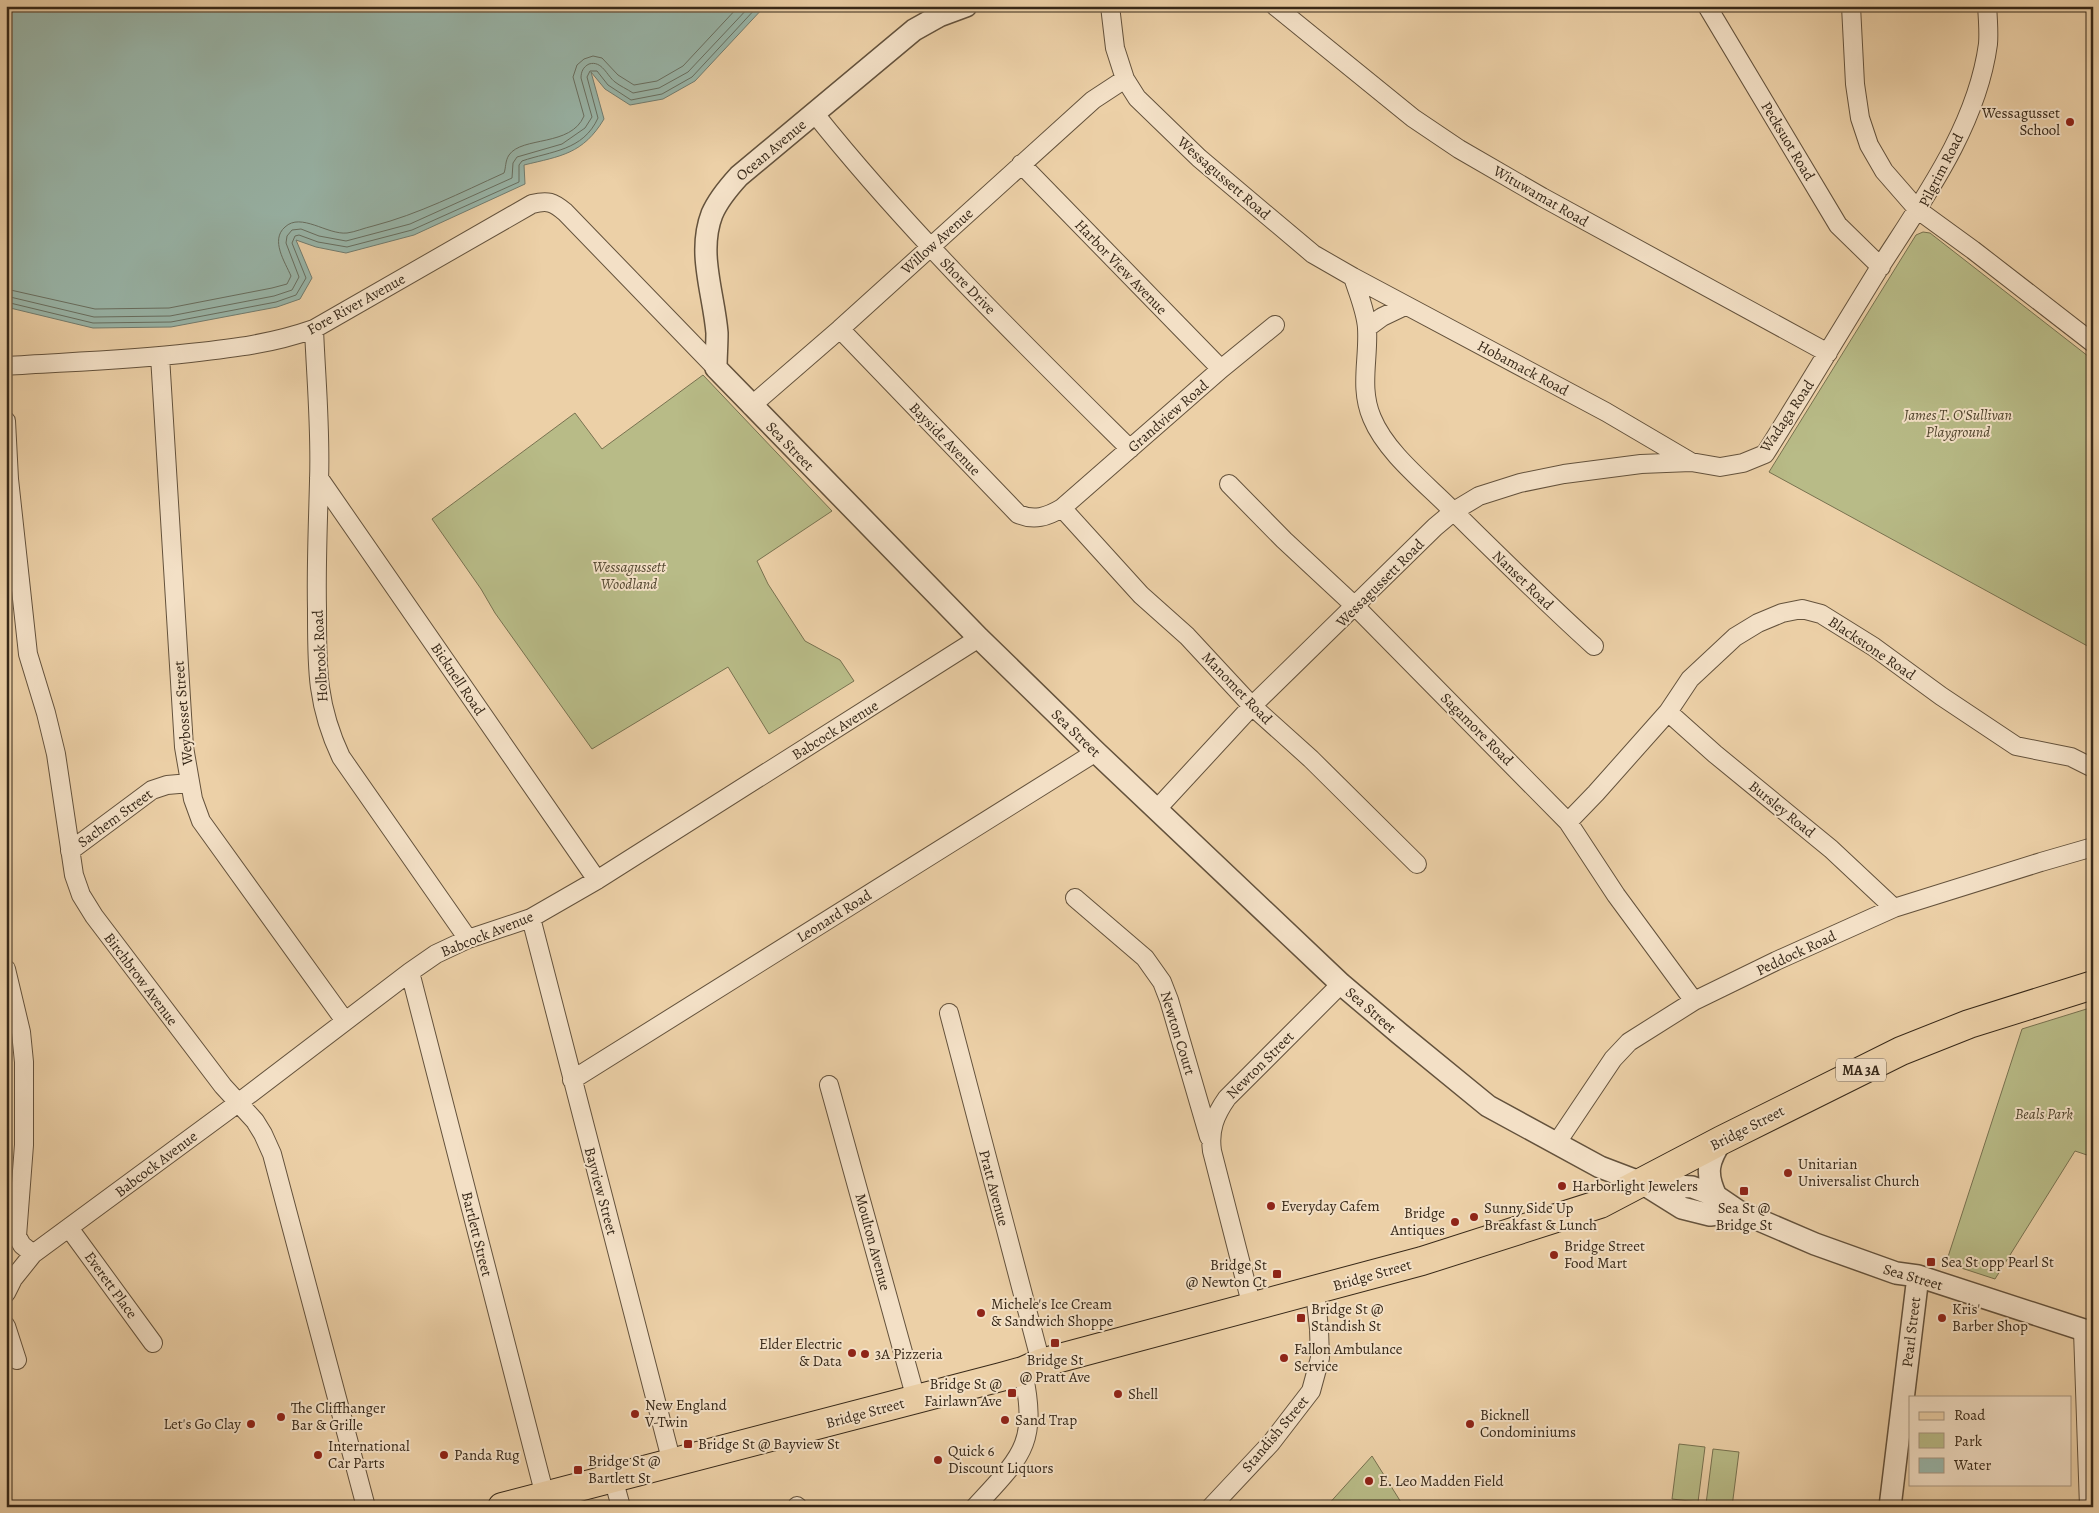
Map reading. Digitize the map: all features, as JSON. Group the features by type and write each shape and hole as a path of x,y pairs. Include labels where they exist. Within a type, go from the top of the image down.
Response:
{"main road":[{"name":"Bridge Street","path":"502,1507 916,1399 1315,1291 1441,1255 1600,1204 1722,1140 1900,1051 1968,1024 2093,984"}],"street":[{"name":"Ocean Avenue","path":"716,368 717,332 706,258 706,237 712,215 721,198 738,176 914,30 939,16 966,6"},
{"name":"Wessagussett Road","path":"1110,6 1115,48 1125,79 1137,98 1199,158 1313,254 1353,277"},
{"name":"Wituwamat Road","path":"1275,6 1413,118 1459,149 1542,198 1828,353"},
{"name":"Pecksuot Road","path":"1706,6 1838,226 1881,267"},
{"path":"1851,6 1855,84 1860,118 1869,145 1884,171 1918,210"},
{"name":"Pilgrim Road","path":"1988,6 1988,42 1982,75 1973,103 1962,129 1918,210 2093,343"},
{"name":"Willow Avenue","path":"751,406 840,329 1094,100 1125,79"},
{"name":"Shore Drive","path":"815,114 851,159 930,247 1130,449"},
{"name":"Harbor View Avenue","path":"1021,164 1221,369"},
{"name":"Fore River Avenue","path":"6,366 160,356 257,346 286,339 314,329 532,204 548,201 554,202 565,212"},
{"name":"Wadaga Road","path":"1454,512 1479,496 1520,483 1564,474 1642,464 1691,462 1720,467 1744,463 1765,454 1918,210"},
{"name":"Sea Street","path":"565,212 751,406 979,638 1156,810 1341,984 1488,1106 1600,1167 1642,1183 1682,1208 1710,1215 1738,1211"},
{"path":"1353,277 1367,328 1364,380 1365,398 1371,418 1389,446 1454,512"},
{"name":"Hobamack Road","path":"1353,277 1606,412 1691,462"},
{"path":"1367,328 1382,317 1405,306"},
{"name":"Grandview Road","path":"1062,508 1221,369 1275,325"},
{"name":"Holbrook Road","path":"314,329 319,478 316,534 317,671 329,733 341,757 468,939"},
{"name":"Bayside Avenue","path":"840,329 1018,514 1028,519 1039,518 1052,514 1062,508"},
{"name":"Weybosset Street","path":"160,356 184,748 193,798 201,821 346,1021"},
{"name":"Birchbrow Avenue","path":"6,421 8,479 26,640 54,748 70,851 81,895 94,916 223,1086 255,1121 263,1134 272,1154 366,1507"},
{"name":"Bicknell Road","path":"319,478 597,880"},
{"name":"Sagamore Road","path":"1229,484 1284,540 1356,607 1568,822 1616,895 1694,1001"},
{"name":"Manomet Road","path":"1062,508 1141,594 1187,636 1252,706 1311,759 1417,864"},
{"name":"Wessagussett Road","path":"1156,810 1252,706 1454,512"},
{"name":"Nanset Road","path":"1454,512 1538,596 1594,646"},
{"name":"Blackstone Road","path":"1568,822 1668,712 1690,679 1735,637 1758,623 1782,613 1802,610 1821,614 1874,647 1941,696 2016,746 2071,757 2093,768"},
{"name":"Babcock Avenue","path":"6,1293 13,1279 32,1254 436,954 468,939 531,918 597,880 979,638"},
{"name":"Bursley Road","path":"1668,712 1714,754 1831,849 1894,908"},
{"name":"Leonard Road","path":"572,1080 1096,752"},
{"name":"Sachem Street","path":"70,851 152,790 167,785 190,783"},
{"name":"Peddock Road","path":"1556,1144 1613,1059 1629,1042 1694,1001 1776,961 1894,908 2093,847"},
{"name":"Newton Court","path":"1075,898 1145,958 1162,982 1211,1143"},
{"name":"Bayview Street","path":"531,918 672,1463"},
{"path":"6,969 21,1032 24,1062 24,1145 17,1236 22,1245 32,1254"},
{"name":"Bartlett Street","path":"410,972 545,1496"},
{"name":"Newton Street","path":"1252,1308 1211,1143 1212,1126 1217,1112 1227,1098 1341,984"},
{"name":"Pratt Avenue","path":"949,1013 1032,1367 1030,1419 1022,1452 1012,1467 975,1507"},
{"name":"Moulton Avenue","path":"829,1085 916,1399"},
{"path":"1716,1196 1711,1184 1709,1167 1711,1157 1722,1140"},
{"name":"Sea Street","path":"1642,1183 1692,1187 1716,1196 1738,1211 1842,1254 1896,1273 1918,1276 2088,1332"},
{"name":"Everett Place","path":"69,1228 153,1342"},
{"name":"Pearl Street","path":"1890,1507 1918,1276"},
{"name":"Standish Street","path":"1211,1507 1271,1443 1311,1391 1320,1358 1315,1291"},
{"path":"6,1326 17,1360"},
{"path":"2088,1332 2089,1507"},
{"path":"613,1478 621,1507"}],"green space":[{"name":"James T. O'Sullivan Playground","path":"1923,232 1930,233 2093,360 2093,649 1769,472 1916,235"},
{"name":"Wessagussett Woodland","path":"703,375 832,511 757,561 768,584 805,641 840,660 854,681 769,734 728,667 592,749 495,613 481,589 432,519 575,413 602,449"},
{"name":"Beals Park","path":"2093,1007 2093,1157 2075,1151 1995,1279 1946,1263 2022,1029"},
{"path":"1679,1444 1705,1447 1698,1502 1672,1499"},
{"path":"1713,1449 1739,1452 1732,1507 1706,1504"},
{"name":"E. Leo Madden Field","path":"1372,1456 1404,1507 1326,1507"}],"water":[{"path":"6,6 765,6 695,81 663,99 630,105 605,89 591,72 604,119 588,140 579,147 560,156 524,165 525,184 414,235 346,253 316,247 296,240 312,278 300,299 277,307 171,327 93,328 6,307"},
{"path":"6,1076 10,1164 6,1179"}],"place":[{"name":"Wessagusset School","path":"2070,122"},
{"name":"Unitarian Universalist Church","path":"1788,1173"},
{"name":"Harborlight Jewelers","path":"1562,1186"},
{"name":"Sea St @ Bridge St","path":"1744,1191"},
{"name":"Everyday Cafem","path":"1271,1206"},
{"name":"Sunny Side Up Breakfast & Lunch","path":"1474,1217"},
{"name":"Bridge Antiques","path":"1455,1222"},
{"name":"Bridge Street Food Mart","path":"1554,1255"},
{"name":"Sea St opp Pearl St","path":"1931,1262"},
{"name":"Bridge St @ Newton Ct","path":"1277,1274"},
{"name":"Michele's Ice Cream & Sandwich Shoppe","path":"981,1313"},
{"name":"Bridge St @ Standish St","path":"1301,1318"},
{"name":"Kris' Barber Shop","path":"1942,1318"},
{"name":"Bridge St @ Pratt Ave","path":"1055,1343"},
{"name":"Elder Electric & Data","path":"852,1353"},
{"name":"3A Pizzeria","path":"865,1354"},
{"name":"Fallon Ambulance Service","path":"1284,1358"},
{"name":"Bridge St @ Fairlawn Ave","path":"1012,1393"},
{"name":"Shell","path":"1118,1394"},
{"name":"New England V-Twin","path":"635,1414"},
{"name":"The Cliffhanger Bar & Grille","path":"281,1417"},
{"name":"Sand Trap","path":"1005,1420"},
{"name":"Let's Go Clay","path":"251,1424"},
{"name":"Bicknell Condominiums","path":"1470,1424"},
{"name":"Bridge St @ Bayview St","path":"688,1444"},
{"name":"International Car Parts","path":"318,1455"},
{"name":"Panda Rug","path":"444,1455"},
{"name":"Quick 6 Discount Liquors","path":"938,1460"},
{"name":"Bridge St @ Bartlett St","path":"578,1470"},
{"name":"E. Leo Madden Field","path":"1369,1481"}]}
